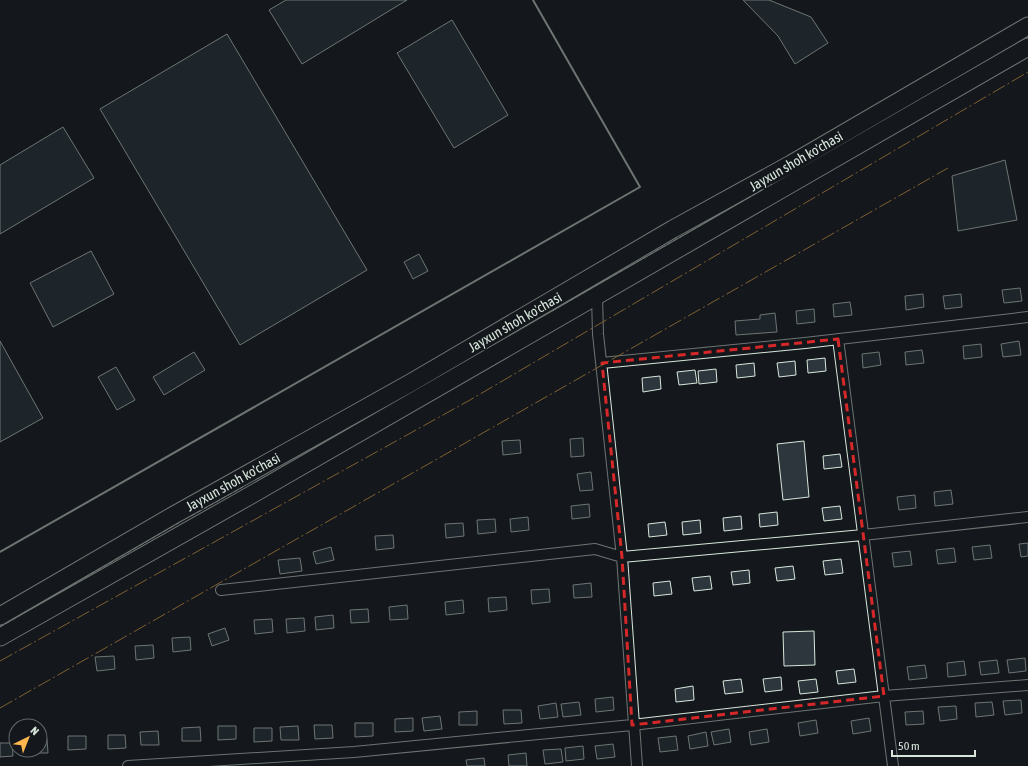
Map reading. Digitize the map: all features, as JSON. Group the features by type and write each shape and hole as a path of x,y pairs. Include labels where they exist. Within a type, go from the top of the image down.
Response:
{"highway":[{"name":"Jayxun shoh ko'chasi","path":"0,616 174,515 412,382 673,229 791,164 1028,26"},
{"name":"Jayxun shoh ko'chasi","path":"0,637 597,296 1028,47"}],"street":[{"path":"597,296 598,334 622,557 632,725 636,766"},
{"path":"602,363 838,339 1028,317"},
{"path":"838,339 893,766"},
{"path":"221,590 595,549 622,557 863,535 1028,517"},
{"path":"128,766 354,752 632,725 884,696 1028,685"}],"highlighted area":[{"path":"838,339 884,696 632,725 622,557 602,363"}],"building":[{"path":"286,0 407,0 302,64 269,10"},
{"path":"743,0 769,0 811,17 828,43 795,64 778,36"},
{"path":"452,20 508,115 454,148 397,53"},
{"path":"227,34 367,270 240,345 100,109"},
{"path":"63,127 94,178 0,234 0,165"},
{"path":"1005,160 1017,220 958,231 952,176"},
{"path":"91,251 114,294 53,327 30,283"},
{"path":"419,254 428,271 413,279 404,262"},
{"path":"1020,288 1022,301 1004,303 1002,290"},
{"path":"923,294 924,307 906,310 905,296"},
{"path":"961,294 962,307 945,309 943,296"},
{"path":"850,302 852,315 834,317 833,304"},
{"path":"814,309 815,322 797,324 796,311"},
{"path":"775,313 777,332 736,335 735,321 760,319 760,315"},
{"path":"0,341 43,418 0,442"},
{"path":"1019,341 1021,355 1003,357 1001,344"},
{"path":"981,344 982,357 964,359 963,346"},
{"path":"922,350 924,363 906,365 905,352"},
{"path":"194,352 205,370 164,395 153,377"},
{"path":"879,352 881,365 863,368 862,354"},
{"path":"825,358 826,371 808,373 807,360"},
{"path":"795,361 796,375 779,377 777,363"},
{"path":"754,363 755,376 737,378 736,365"},
{"path":"116,367 135,400 117,410 98,377"},
{"path":"716,369 717,382 699,384 698,371"},
{"path":"695,370 697,383 679,385 677,372"},
{"path":"660,376 661,389 643,392 642,378"},
{"path":"583,438 584,456 571,457 570,439"},
{"path":"520,440 521,453 503,455 502,441"},
{"path":"804,441 809,497 783,500 777,444"},
{"path":"840,454 842,467 824,469 823,456"},
{"path":"591,472 593,490 580,491 577,474"},
{"path":"951,490 953,504 935,506 934,492"},
{"path":"915,495 916,508 899,510 897,497"},
{"path":"589,504 590,517 572,519 571,506"},
{"path":"840,506 842,519 824,521 822,508"},
{"path":"777,512 778,525 760,527 759,514"},
{"path":"741,516 742,529 724,531 723,518"},
{"path":"528,517 529,530 511,532 510,519"},
{"path":"495,519 496,532 478,534 477,520"},
{"path":"700,520 701,533 683,535 682,522"},
{"path":"665,522 667,535 649,537 648,524"},
{"path":"463,523 464,536 446,538 445,524"},
{"path":"393,535 394,548 376,550 375,536"},
{"path":"1028,543 1028,556 1021,557 1019,544"},
{"path":"990,545 992,558 974,560 972,547"},
{"path":"331,547 334,560 316,564 313,552"},
{"path":"954,548 956,562 938,564 936,550"},
{"path":"910,551 912,565 894,567 892,553"},
{"path":"300,558 302,571 280,574 278,560"},
{"path":"841,559 843,573 825,575 823,561"},
{"path":"793,566 795,579 777,581 775,568"},
{"path":"749,570 750,583 733,585 731,572"},
{"path":"710,576 712,589 694,591 692,578"},
{"path":"670,581 672,594 654,596 653,583"},
{"path":"591,583 592,597 574,598 573,585"},
{"path":"549,589 550,602 532,604 531,590"},
{"path":"506,597 507,610 489,612 488,598"},
{"path":"463,600 464,613 446,615 445,602"},
{"path":"407,605 408,619 390,620 389,607"},
{"path":"368,609 369,622 351,623 350,610"},
{"path":"333,615 334,628 316,630 315,617"},
{"path":"304,618 305,631 287,633 286,619"},
{"path":"272,619 273,632 255,634 254,620"},
{"path":"225,628 229,640 212,646 208,634"},
{"path":"814,631 815,665 784,666 783,632"},
{"path":"190,637 191,650 173,652 172,638"},
{"path":"153,645 154,658 136,660 135,646"},
{"path":"114,656 115,669 97,671 95,657"},
{"path":"1025,658 1026,671 1009,673 1007,660"},
{"path":"997,660 999,673 981,675 979,662"},
{"path":"964,661 966,675 948,677 947,663"},
{"path":"925,665 927,678 909,680 907,667"},
{"path":"854,669 856,682 838,684 836,671"},
{"path":"781,677 782,690 765,692 763,679"},
{"path":"741,679 743,692 725,694 723,681"},
{"path":"816,679 818,692 800,694 798,681"},
{"path":"693,686 694,700 676,702 675,689"},
{"path":"613,697 614,710 596,712 595,699"},
{"path":"1021,700 1022,713 1005,715 1003,701"},
{"path":"579,702 581,715 563,717 561,704"},
{"path":"992,702 994,715 976,717 975,703"},
{"path":"556,703 558,717 540,719 538,706"},
{"path":"956,706 957,719 940,721 938,707"},
{"path":"503,710 521,710 522,723 504,724"},
{"path":"477,711 477,725 459,725 459,712"},
{"path":"923,711 924,724 906,725 905,712"},
{"path":"440,716 442,729 424,731 422,718"},
{"path":"413,718 413,731 395,732 395,719"},
{"path":"869,718 871,731 853,734 851,721"},
{"path":"816,720 818,733 800,736 798,723"},
{"path":"355,723 373,723 373,736 355,737"},
{"path":"314,725 332,725 333,738 315,739"},
{"path":"218,726 236,726 236,739 218,740"},
{"path":"298,726 299,740 281,740 280,727"},
{"path":"200,727 201,741 182,741 182,728"},
{"path":"254,728 272,728 272,741 254,742"},
{"path":"729,729 731,742 714,745 711,732"},
{"path":"767,729 769,742 751,745 749,732"},
{"path":"158,731 159,745 141,745 140,732"},
{"path":"706,732 708,746 690,749 688,736"},
{"path":"108,735 125,735 126,748 108,749"},
{"path":"68,736 86,736 86,749 68,750"},
{"path":"676,736 678,750 660,752 658,738"},
{"path":"0,743 8,743 8,756 0,757"},
{"path":"613,744 615,757 597,759 595,746"},
{"path":"583,746 584,759 566,761 565,748"},
{"path":"561,749 563,762 545,764 543,750"},
{"path":"526,753 527,766 509,766 508,755"},
{"path":"484,758 485,766 467,766 466,760"}],"fence":[{"path":"552,311 772,184"},
{"path":"191,516 243,487"},
{"path":"0,627 182,521"}],"wall":[{"path":"0,552 640,187 533,0"}],"power":[{"path":"0,661 470,400 1028,72"},
{"path":"0,708 948,168"}]}
